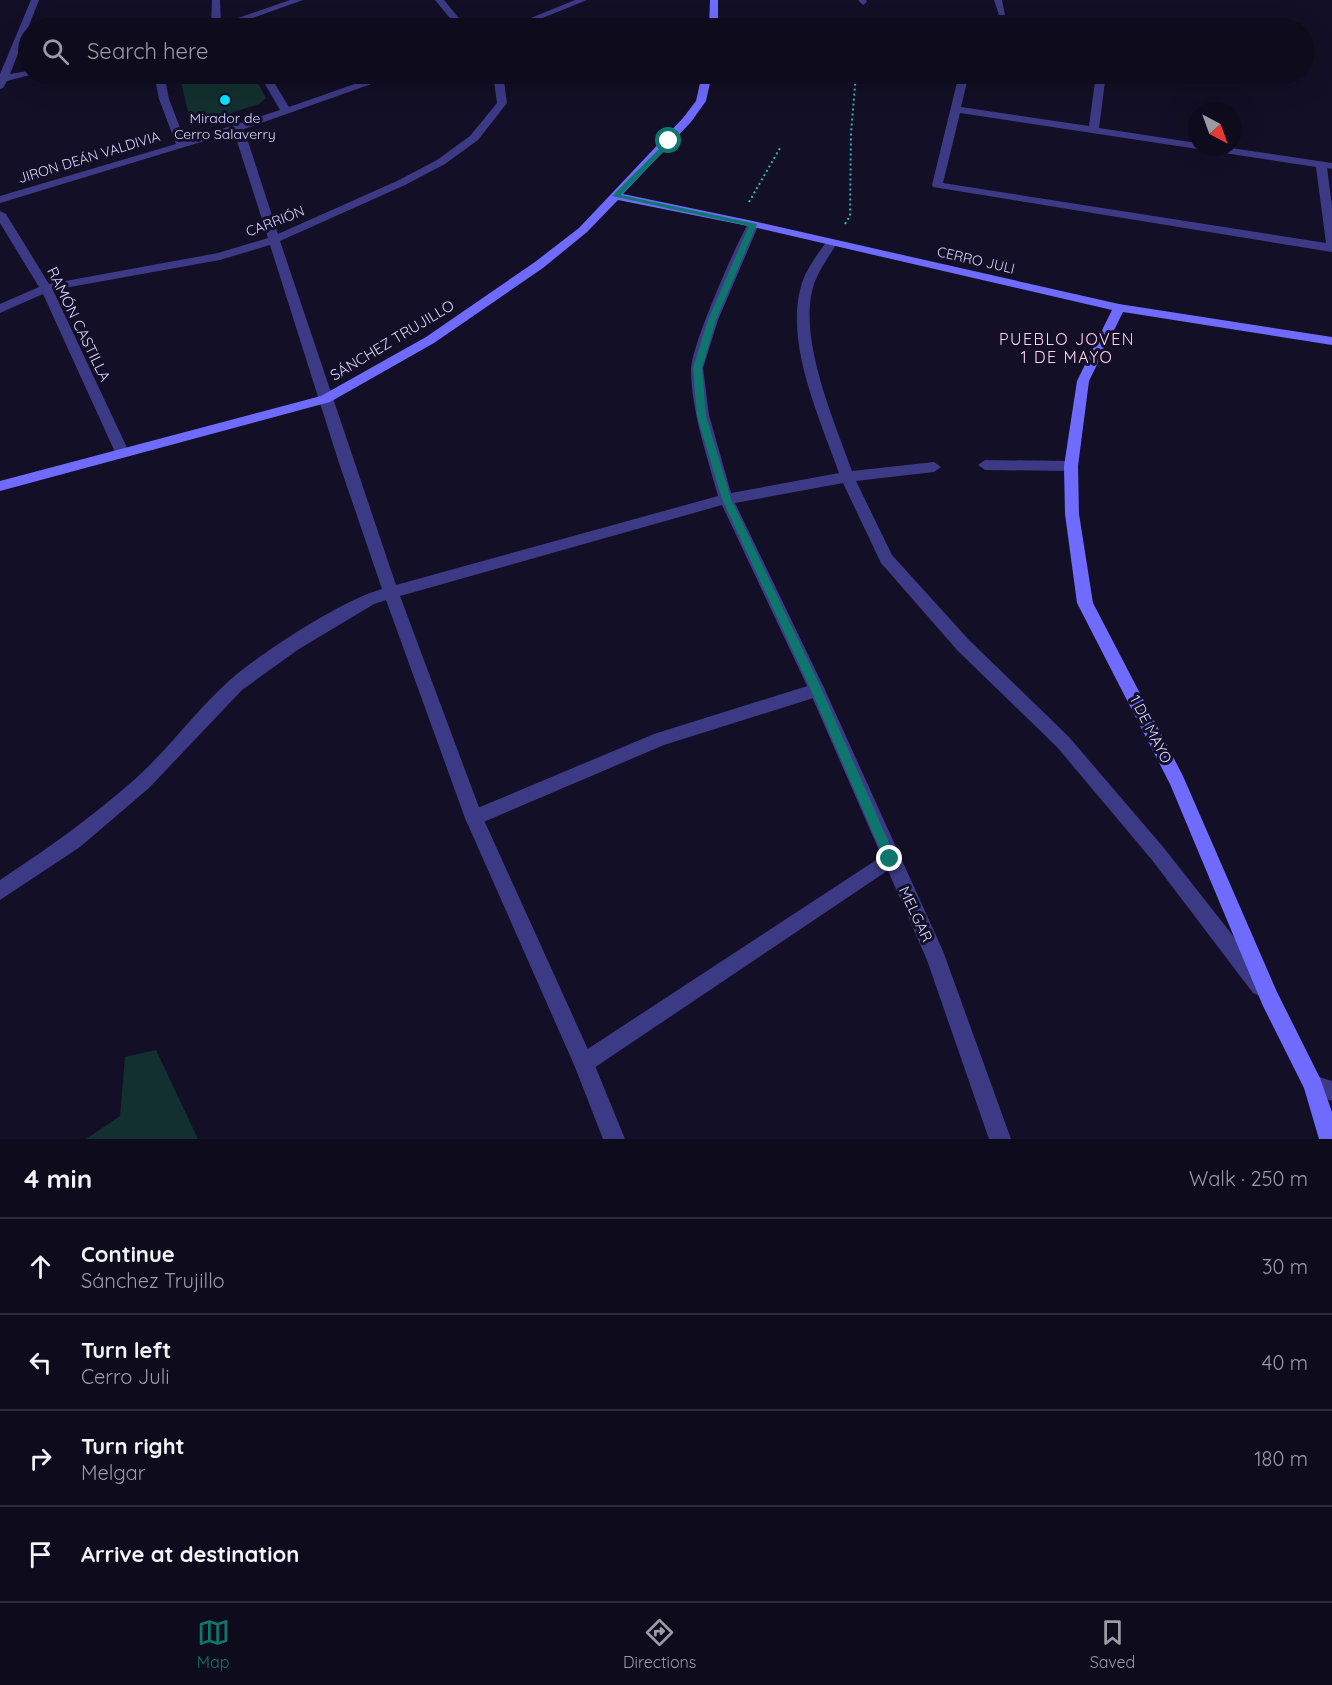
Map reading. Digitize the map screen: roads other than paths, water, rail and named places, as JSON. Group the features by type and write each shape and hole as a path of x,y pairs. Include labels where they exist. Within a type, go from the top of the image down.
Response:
{"street":[{"path":"27,18 35,0"},
{"path":"216,0 217,18"},
{"path":"246,18 298,0"},
{"path":"439,0 454,18"},
{"path":"537,18 583,0"},
{"path":"714,0 714,18"},
{"path":"998,0 1002,13"},
{"path":"1,81 18,40"},
{"path":"1,81 18,77"},
{"path":"161,84 164,99 181,144"},
{"path":"270,84 286,111"},
{"name":"JIRON DEÁN VALDIVIA","path":"0,200 238,128 363,84"},
{"name":"CARRIÓN","path":"0,309 46,288 220,256 274,240 401,183 441,162 474,138 502,103 499,84"},
{"name":"SÁNCHEZ TRUJILLO","path":"0,486 325,399 430,340 539,265 583,230 687,120 701,101 705,84"},
{"path":"962,84 937,185 1332,248 1327,165 1242,153"},
{"path":"1093,131 1100,84"},
{"path":"956,110 1188,145"},
{"path":"238,128 325,399 391,593 474,818 584,1063 615,1139"},
{"name":"CERRO JULI","path":"615,196 746,223 1119,308 1332,341"},
{"name":"RAMÓN CASTILLA","path":"0,214 46,288 122,452"},
{"name":"MELGAR","path":"746,223 697,368 702,416 726,499 817,690 890,859 936,958 1000,1139"},
{"path":"831,243 809,280 802,323 814,381 847,477 886,559 963,645 1063,742 1158,854 1270,999"},
{"name":"1 DE MAYO","path":"1119,308 1083,381 1071,466 1072,513 1085,603 1177,782 1270,999 1322,1088 1330,1139"},
{"path":"985,465 1071,466"},
{"path":"0,891 74,841 143,783 236,685 293,644 369,599 726,499 847,477 933,466"},
{"path":"474,818 660,739 817,690"},
{"path":"584,1063 890,859"}],"place":[{"name":"Mirador de Cerro Salaverry","path":"225,100"}],"district":[{"name":"PUEBLO JOVEN 1 DE MAYO","path":"1067,348"}]}
